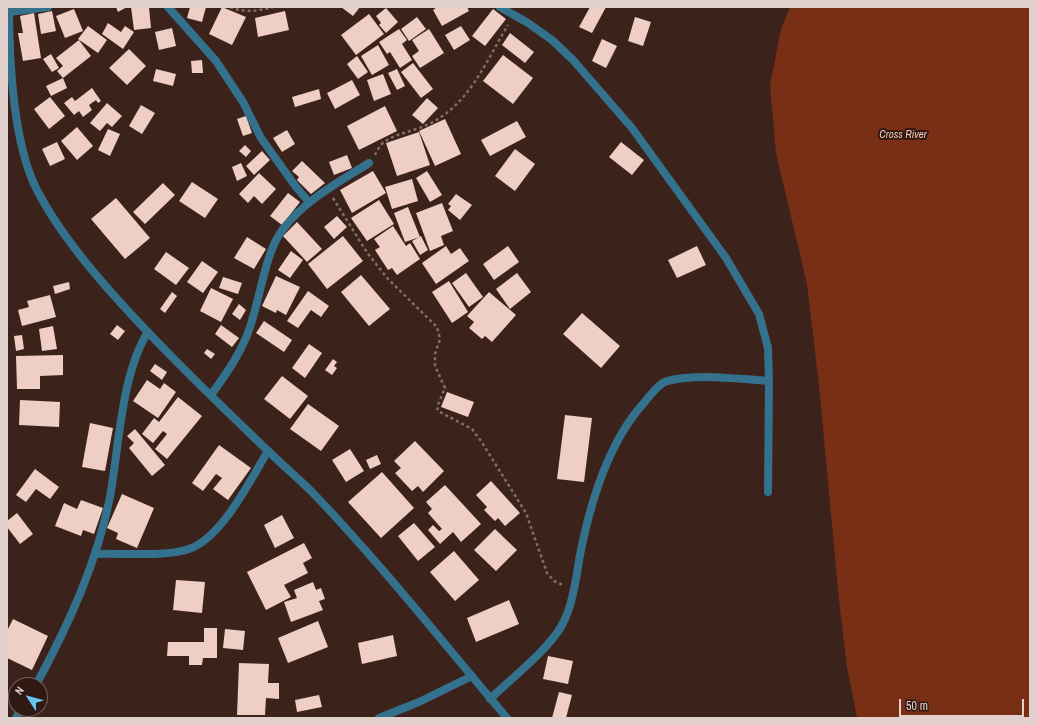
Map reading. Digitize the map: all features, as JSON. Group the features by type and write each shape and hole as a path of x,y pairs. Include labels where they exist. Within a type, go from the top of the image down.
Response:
{"street":[{"path":"48,7 9,9 8,39 17,122 27,164 37,191 62,233 101,282 148,332 268,451 312,492 369,554 507,718"},
{"path":"168,7 216,61 243,102 261,138 296,187 309,202"},
{"path":"500,7 552,40 573,60 632,128 726,258 759,314 768,348 768,492"},
{"path":"211,395 226,375 242,346 250,327 277,238 283,229 309,202 369,163"},
{"path":"40,677 68,618 95,554 110,497 128,382 136,355 148,332"},
{"path":"490,698 550,642 562,625 573,589 588,518 612,450 635,413 652,393 665,382 694,379 769,381"},
{"path":"95,554 161,553 189,549 207,539 220,527 268,451"},
{"path":"379,718 419,702 472,676"}],"path":[{"path":"230,7 242,11 254,11 273,7"},
{"path":"369,163 383,142 429,124 441,117 465,95 479,77 514,15"},
{"path":"328,189 372,259 388,279 437,327 440,339 435,354 434,366 445,388 437,407 438,411 472,429 481,440 526,513 547,573 554,581 573,589"}],"water":[{"name":"Cross River","path":"790,7 1030,7 1030,718 857,718 847,667 839,600 819,385 807,284 776,153 770,85 781,29"}],"building":[{"path":"116,7 127,7 118,12"},
{"path":"131,7 149,7 151,28 134,30"},
{"path":"190,7 206,7 202,22 187,18"},
{"path":"222,7 246,17 232,45 209,34"},
{"path":"341,7 360,7 353,16"},
{"path":"437,7 467,7 469,11 442,26 433,10"},
{"path":"590,7 606,7 592,33 579,27"},
{"path":"386,8 398,22 386,33 379,25 381,23 376,16"},
{"path":"74,9 83,31 65,38 56,16"},
{"path":"493,9 506,19 485,46 472,36"},
{"path":"52,11 56,31 41,34 38,14"},
{"path":"285,11 289,30 258,37 255,18"},
{"path":"34,13 41,58 23,61 18,33 23,33 20,16"},
{"path":"369,14 384,34 356,55 341,35"},
{"path":"417,17 426,29 409,41 401,29"},
{"path":"635,17 651,22 643,46 628,41"},
{"path":"108,23 121,32 125,26 134,32 123,49 102,34"},
{"path":"88,26 107,40 98,53 78,39"},
{"path":"461,26 470,40 454,50 445,35"},
{"path":"172,28 176,46 159,50 155,32"},
{"path":"399,29 407,40 402,44 412,60 400,68 390,52 387,54 379,42"},
{"path":"429,29 444,53 420,68 412,56 419,51 412,40"},
{"path":"510,33 534,52 525,63 502,45"},
{"path":"602,39 617,46 606,68 592,61"},
{"path":"79,40 91,56 63,78 57,71 63,66 56,58"},
{"path":"378,45 389,65 372,75 361,56"},
{"path":"129,49 146,66 127,85 109,68"},
{"path":"51,54 59,68 52,72 43,59"},
{"path":"503,55 533,78 513,104 483,81"},
{"path":"357,56 368,72 358,79 347,64"},
{"path":"202,60 203,73 192,73 191,61"},
{"path":"413,63 433,89 421,98 401,72"},
{"path":"156,69 176,74 173,86 153,81"},
{"path":"397,69 405,86 397,90 388,73"},
{"path":"383,74 391,94 374,101 367,80"},
{"path":"63,78 67,88 51,96 46,86"},
{"path":"352,80 360,95 335,109 327,93"},
{"path":"92,88 101,101 98,103 96,100 89,105 92,110 83,117 79,111 74,115 64,103 72,97 75,101"},
{"path":"319,89 321,99 295,107 292,97"},
{"path":"50,97 65,116 49,129 34,109"},
{"path":"427,98 438,108 423,124 412,115"},
{"path":"107,103 122,116 112,127 107,123 100,131 90,123"},
{"path":"141,105 155,113 142,134 129,126"},
{"path":"385,106 397,131 359,150 347,126"},
{"path":"246,116 252,133 243,136 237,119"},
{"path":"445,119 461,154 435,166 419,131"},
{"path":"517,121 526,137 490,156 481,140"},
{"path":"77,127 93,146 77,160 61,141"},
{"path":"108,129 120,134 110,156 98,150"},
{"path":"287,130 295,144 282,152 273,138"},
{"path":"419,132 430,165 397,176 386,143"},
{"path":"57,142 65,159 50,166 42,149"},
{"path":"621,142 644,160 632,175 609,157"},
{"path":"245,145 251,151 246,157 239,151"},
{"path":"515,149 535,164 515,191 495,176"},
{"path":"262,151 270,160 254,175 246,166"},
{"path":"347,155 352,168 334,175 329,162"},
{"path":"302,161 325,183 311,194 297,180 299,177 292,171"},
{"path":"241,163 247,176 237,181 232,167"},
{"path":"373,171 386,193 352,213 340,190"},
{"path":"427,171 442,195 430,202 416,178"},
{"path":"259,173 276,189 262,204 254,196 248,203 239,194"},
{"path":"412,179 418,201 392,209 385,187"},
{"path":"192,182 218,199 205,218 179,201"},
{"path":"163,183 175,195 145,224 133,212"},
{"path":"288,193 300,202 282,225 270,216"},
{"path":"456,194 472,205 460,220 448,210 451,206 448,204"},
{"path":"116,198 150,238 125,259 91,219"},
{"path":"379,200 394,224 367,241 351,218"},
{"path":"442,203 453,231 441,236 444,245 430,251 416,213"},
{"path":"408,207 420,237 405,242 394,213"},
{"path":"337,216 347,227 334,239 324,227"},
{"path":"297,222 322,249 307,262 283,236"},
{"path":"393,226 406,246 410,243 420,259 397,275 392,268 388,270 375,250 380,247 374,239"},
{"path":"343,236 363,261 327,289 308,264"},
{"path":"421,236 428,250 420,255 412,241"},
{"path":"247,237 266,249 254,269 234,258"},
{"path":"446,246 451,254 460,248 469,261 436,284 422,263"},
{"path":"508,246 519,262 494,280 483,264"},
{"path":"697,246 706,265 677,278 668,260"},
{"path":"291,251 303,260 290,278 278,270"},
{"path":"166,252 189,268 176,285 154,269"},
{"path":"202,261 218,272 203,293 187,282"},
{"path":"466,273 483,297 469,307 452,283"},
{"path":"517,273 531,292 510,309 496,289"},
{"path":"361,275 390,309 369,326 341,292"},
{"path":"276,276 300,287 286,315 277,310 276,313 262,306"},
{"path":"223,277 242,283 238,294 219,288"},
{"path":"449,281 468,312 452,323 432,292"},
{"path":"69,282 70,289 55,294 53,286"},
{"path":"211,288 233,299 221,322 200,311"},
{"path":"308,291 329,306 321,317 311,310 298,328 287,321"},
{"path":"172,292 177,296 165,313 160,309"},
{"path":"489,292 516,315 492,342 485,336 482,339 469,328 474,322 467,316"},
{"path":"50,295 56,317 22,326 18,310 29,307 27,301"},
{"path":"239,304 246,310 240,320 232,314"},
{"path":"582,313 620,346 601,368 563,334"},
{"path":"264,321 292,340 284,352 256,333"},
{"path":"117,325 125,331 118,340 110,334"},
{"path":"221,325 239,338 232,347 215,334"},
{"path":"53,326 57,349 42,351 39,329"},
{"path":"22,335 24,349 16,351 14,336"},
{"path":"309,344 322,353 305,378 292,368"},
{"path":"207,349 215,354 211,359 204,353"},
{"path":"63,355 63,375 40,376 40,389 17,389 16,356"},
{"path":"333,359 337,362 334,366 337,368 332,375 325,370"},
{"path":"155,364 167,372 162,380 150,371"},
{"path":"282,376 308,396 290,419 264,399"},
{"path":"147,380 160,389 164,383 176,392 158,418 133,401"},
{"path":"447,392 474,402 468,417 441,407"},
{"path":"178,397 202,416 167,459 155,449 167,434 163,431 153,443 142,434 154,418 159,422"},
{"path":"20,400 60,402 59,427 19,425"},
{"path":"308,404 339,426 321,451 290,429"},
{"path":"565,415 592,418 584,482 557,479"},
{"path":"90,423 113,428 105,471 82,467"},
{"path":"135,429 165,465 152,476 129,448 134,443 127,436"},
{"path":"415,441 444,471 423,492 418,486 412,491 395,473 401,468 394,461"},
{"path":"219,445 251,468 228,500 213,489 222,478 216,474 203,491 192,483"},
{"path":"350,449 364,471 346,482 332,460"},
{"path":"377,455 381,464 370,469 366,460"},
{"path":"35,469 59,487 50,499 36,489 26,502 16,495"},
{"path":"382,472 414,508 381,538 348,502"},
{"path":"491,481 520,513 505,526 498,518 495,521 484,510 487,507 476,495"},
{"path":"445,485 481,524 461,542 453,532 440,544 428,530 433,525 439,531 442,529 428,513 432,509 426,502"},
{"path":"122,494 154,508 137,548 116,539 118,533 107,528"},
{"path":"81,500 103,508 94,534 83,530 81,536 55,526 64,503 77,509"},
{"path":"17,513 33,534 20,544 7,527 7,521"},
{"path":"282,515 294,538 275,548 264,525"},
{"path":"414,523 435,547 418,561 398,536"},
{"path":"495,529 517,550 496,571 474,550"},
{"path":"304,543 312,558 303,563 308,573 284,585 291,597 266,610 247,572"},
{"path":"454,551 479,580 455,601 430,572"},
{"path":"176,580 205,582 202,613 173,610"},
{"path":"313,582 316,590 321,588 325,599 319,601 323,610 291,622 284,602 297,598 294,590"},
{"path":"509,600 519,624 476,642 467,618"},
{"path":"13,619 48,636 32,670 7,658 7,631"},
{"path":"318,621 328,647 288,663 278,638"},
{"path":"204,628 217,628 217,658 203,658 202,665 189,665 189,656 167,656 168,642 204,642"},
{"path":"225,629 245,631 243,650 223,648"},
{"path":"393,635 397,656 362,664 358,643"},
{"path":"548,656 573,661 568,684 543,679"},
{"path":"239,663 269,664 268,683 279,683 279,699 266,698 265,715 237,715"},
{"path":"559,692 572,695 566,718 552,718"},
{"path":"319,695 322,707 297,712 295,700"}]}
